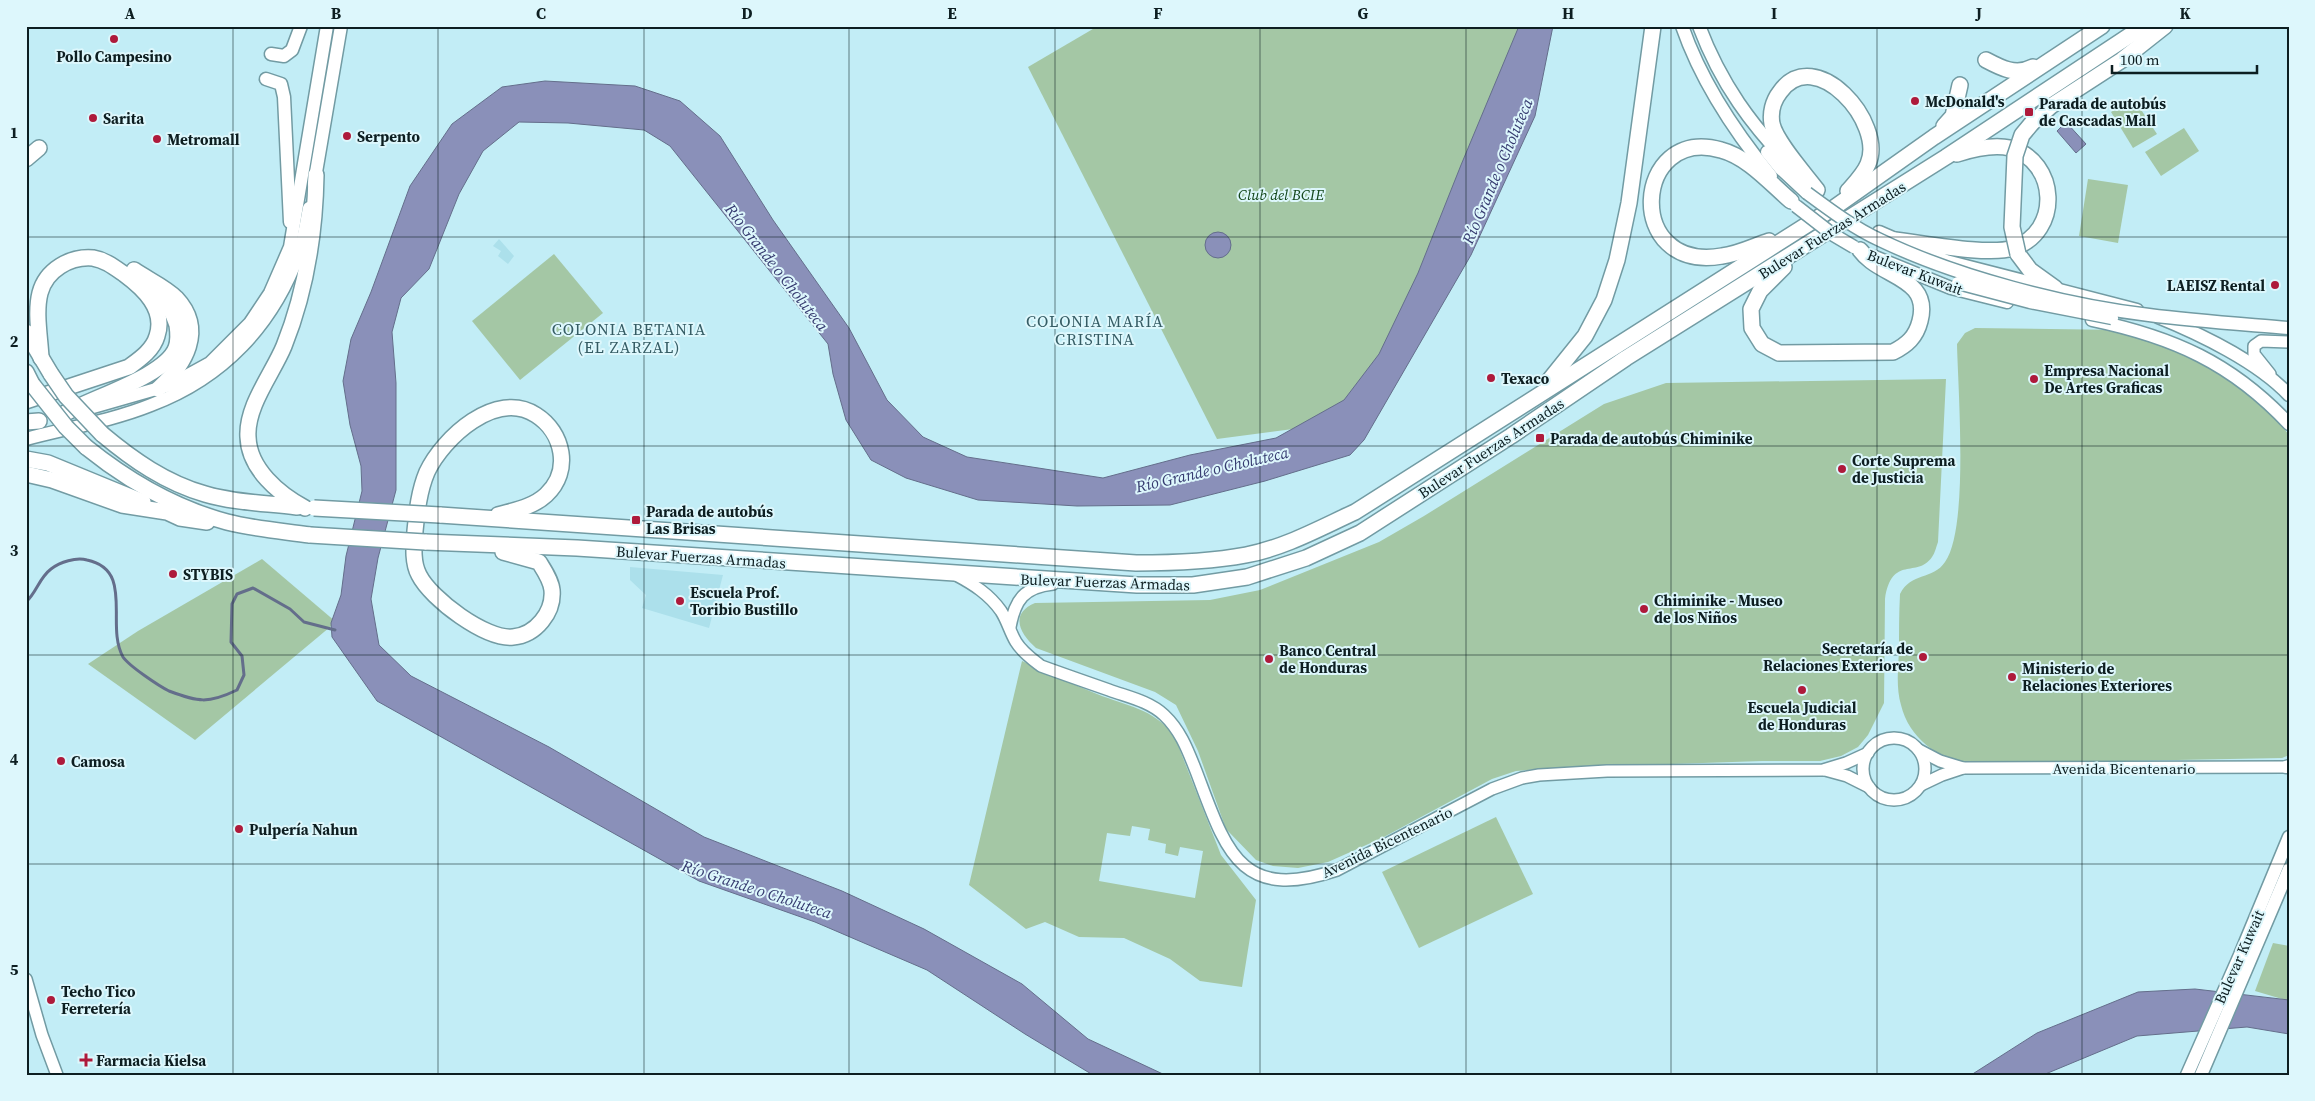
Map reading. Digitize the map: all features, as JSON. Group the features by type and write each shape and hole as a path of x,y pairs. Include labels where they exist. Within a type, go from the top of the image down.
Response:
{"highway":[{"path":"1538,395 1586,336 1604,300 1617,260 1629,203 1653,26"},
{"name":"Bulevar Fuerzas Armadas","path":"26,332 38,355 66,396 102,434 142,465 160,475 205,494 309,508 486,518 1136,562 1192,563 1247,555 1298,539 1355,512 1835,207 1934,136 2102,26"},
{"name":"Bulevar Fuerzas Armadas","path":"29,378 66,427 86,447 120,473 182,506 226,522 310,535 577,548 1070,582 1193,585 1248,577 1280,568 1328,549 1360,533 1626,358 1946,157 2144,26"},
{"path":"2055,288 2030,270 2018,254 2013,235 2015,156 2018,142 2025,130 2041,114 2108,70 2165,26"},
{"path":"1986,60 2001,68 2021,72 2071,46"},
{"path":"1815,192 1777,136 1772,125 1771,113 1774,100 1790,82 1814,77 1826,80 1837,87 1859,113 1871,139 1871,155 1865,171 1835,207"},
{"path":"1934,136 1953,116 1960,84"},
{"path":"26,144 39,148 26,160"},
{"path":"1896,240 2002,250 2025,242 2042,225 2048,208 2048,190 2039,168 2031,159 2021,152 1997,147 1971,150 1946,157"},
{"path":"1794,204 1734,154 1716,148 1697,148 1681,153 1666,163 1656,177 1650,193 1650,211 1656,227 1666,241 1681,251 1707,257 1734,253 1796,231"},
{"path":"309,508 288,499 272,486 251,453 248,438 249,424 254,409 284,347 300,300 312,242 316,175"},
{"path":"1806,246 1760,292 1751,309 1750,318 1756,336 1770,350 1779,353 1893,352 1904,347 1912,339 1921,318 1921,306 1918,295 1903,278 1871,261 1857,249"},
{"path":"38,355 31,318 31,289 42,271 52,261 76,251 88,250 104,253 175,297 185,313 191,330 190,345 177,371 158,388"},
{"path":"38,355 40,292 55,269 67,262 82,258 94,258 109,263 142,288 162,299 175,317 179,334 176,349 159,368 146,376 80,404 62,415"},
{"path":"26,401 129,367 143,357 154,343 159,327 159,316 142,288"},
{"path":"429,542 511,553 539,562 552,588 551,602 548,613 539,625 526,635 512,638 492,635 464,620 442,601 419,576 413,556 418,502 427,472 454,433 475,419 495,411 514,408 534,414 551,428 561,446 562,465 556,483 546,495 529,506 486,518"},
{"path":"26,459 48,463 180,518 226,522"},
{"path":"26,474 52,480 122,505 167,512"}],"main road":[{"path":"271,54 284,56 292,50 301,26"},
{"path":"30,423 176,382 210,363 250,323 270,293 290,247 328,26"},
{"path":"26,439 149,406 184,390 217,370 259,329 288,280 300,251 316,175 340,26"},
{"name":"Bulevar Kuwait","path":"1682,26 1690,50 1735,129 1794,204 1832,234 1857,249 1951,288 2124,327 2202,355 2226,369 2268,401 2289,424"},
{"path":"1699,26 1712,61 1741,108 1752,133 1780,168 1815,192 1843,219 1880,240 1943,266 2026,290 2100,308 2149,315 2289,328"},
{"path":"266,79 281,84 284,97 290,247"},
{"name":"Bulevar Kuwait","path":"1815,192 1879,232 1946,261 2141,311 2223,349 2277,383 2289,396"},
{"path":"1922,277 2098,316 2289,337"},
{"name":"Bulevar Kuwait","path":"2201,1075 2246,958 2289,837"},
{"name":"Bulevar Kuwait","path":"2187,1075 2289,869"}],"street":[{"path":"2141,311 2289,323"},
{"path":"2277,383 2257,360 2253,349 2261,341 2289,342"},
{"name":"Avenida Bicentenario","path":"956,575 973,584 988,596 1000,610 1016,642 1027,656 1041,666 1146,702 1164,715 1181,736 1220,834 1237,859 1250,872 1262,877 1284,882 1314,878 1337,870 1492,790 1522,778 1539,775 1607,771 1823,770 1847,776 1869,787"},
{"path":"1010,627 1017,602 1024,593 1044,585 1070,582"},
{"path":"1892,738 1911,743 1919,750 1926,767 1921,785 1914,793 1906,798 1894,800 1876,794 1869,787 1864,774 1865,760 1868,753 1882,740 1892,738"},
{"name":"Avenida Bicentenario","path":"1919,750 1940,761 1963,768 2287,766"},
{"name":"Avenida Bicentenario","path":"1823,770 1846,763 1868,753"},
{"name":"Avenida Bicentenario","path":"1921,785 1963,768"},
{"path":"26,979 42,1035 57,1075"}],"shaded area":[{"path":"499,239 514,256 508,264 498,256 501,251 493,246"},
{"name":"Escuela Prof. Toribio Bustillo","path":"630,567 723,575 709,628 642,608 646,595 630,580"}],"green space":[{"name":"Club del BCIE","path":"1098,26 1529,26 1386,362 1316,426 1217,439 1028,67"},
{"path":"2134,99 2157,134 2133,148 2111,112"},
{"path":"2184,128 2199,151 2161,176 2145,152"},
{"path":"2088,179 2128,185 2118,243 2079,236"},
{"path":"554,254 603,313 520,380 472,321"},
{"path":"1975,328 2123,330 2198,359 2236,381 2272,413 2289,435 2289,755 2282,758 1969,764 1946,757 1926,745 1910,727 1899,699 1900,594 1910,582 1940,568 1945,562 1952,545 1960,491 1957,344 1965,333"},
{"path":"1946,379 1938,542 1933,555 1926,563 1919,567 1899,572 1888,585 1885,599 1884,703 1868,735 1858,747 1841,756 1820,761 1762,761 1516,771 1492,779 1382,838 1328,862 1298,868 1273,866 1256,860 1226,829 1198,751 1176,705 1155,692 1036,648 1025,637 1020,624 1022,613 1035,603 1210,600 1260,590 1379,542 1604,404 1666,383"},
{"path":"262,559 336,622 195,740 88,664 138,631"},
{"path":"1022,661 1088,690 1148,713 1166,726 1174,735 1221,855 1256,900 1242,987 1200,981 1170,959 1124,938 1079,937 1045,922 1026,929 969,885","holes":["1132,826 1150,829 1148,840 1166,844 1165,853 1178,856 1180,847 1203,851 1195,898 1099,881 1107,833 1130,836"]},
{"path":"1496,817 1533,894 1419,948 1382,872"},
{"path":"2273,943 2289,946 2289,1001 2255,991"}],"water":[{"name":"Río Grande o Choluteca","path":"1519,26 1553,26 1535,116 1471,255 1364,440 1350,455 1265,481 1170,505 1077,506 978,500 906,478 871,460 846,420 833,374 828,344 670,146 644,130 568,123 519,122 483,151 459,194 429,269 401,298 392,332 396,383 396,490 378,558 371,599 379,645 411,676 549,747 704,837 842,891 924,929 1022,984 1088,1039 1165,1075 1093,1075 1025,1034 927,970 815,922 699,881 377,701 332,637 331,623 341,595 346,556 362,491 361,466 350,425 343,381 351,339 371,292 410,186 452,124 502,87 545,81 635,86 680,101 720,136 773,220 849,328 887,400 923,437 967,457 1103,478 1190,455 1276,438 1344,400 1379,354 1418,273"},
{"path":"2066,122 2086,144 2076,153 2057,131"},
{"path":"1218,232 1227,236 1231,245 1227,254 1218,258 1209,254 1205,245 1209,236"},
{"path":"2195,989 2289,1000 2289,1034 2247,1027 2137,1036 2043,1075 1971,1075 2037,1033 2138,992"}],"waterway":[{"path":"26,602 47,573 59,564 83,559 102,566 110,575 115,587 118,644 126,661 169,691 203,700 218,698 237,690 244,675 242,656 231,642 232,604 237,594 253,588 290,609 304,622 335,630"}],"place":[{"name":"Pollo Campesino","path":"114,39"},
{"name":"McDonald's","path":"1915,101"},
{"name":"Parada de autobús de Cascadas Mall","path":"2029,112"},
{"name":"Sarita","path":"93,118"},
{"name":"Serpento","path":"347,136"},
{"name":"Metromall","path":"157,139"},
{"name":"LAEISZ Rental","path":"2275,285"},
{"name":"Texaco","path":"1491,378"},
{"name":"Empresa Nacional De Artes Graficas","path":"2034,379"},
{"name":"Parada de autobús Chiminike","path":"1540,438"},
{"name":"Corte Suprema de Justicia","path":"1842,469"},
{"name":"Parada de autobús Las Brisas","path":"636,520"},
{"name":"STYBIS","path":"173,574"},
{"name":"Escuela Prof. Toribio Bustillo","path":"680,601"},
{"name":"Chiminike - Museo de los Niños","path":"1644,609"},
{"name":"Secretaría de Relaciones Exteriores","path":"1923,657"},
{"name":"Banco Central de Honduras","path":"1269,659"},
{"name":"Ministerio de Relaciones Exteriores","path":"2012,677"},
{"name":"Escuela Judicial de Honduras","path":"1802,690"},
{"name":"Camosa","path":"61,761"},
{"name":"Pulpería Nahun","path":"239,829"},
{"name":"Techo Tico Ferretería","path":"51,1000"},
{"name":"Farmacia Kielsa","path":"86,1060"}],"district":[{"name":"COLONIA MARÍA CRISTINA","path":"1095,330"},
{"name":"COLONIA BETANIA (EL ZARZAL)","path":"629,338"}]}
